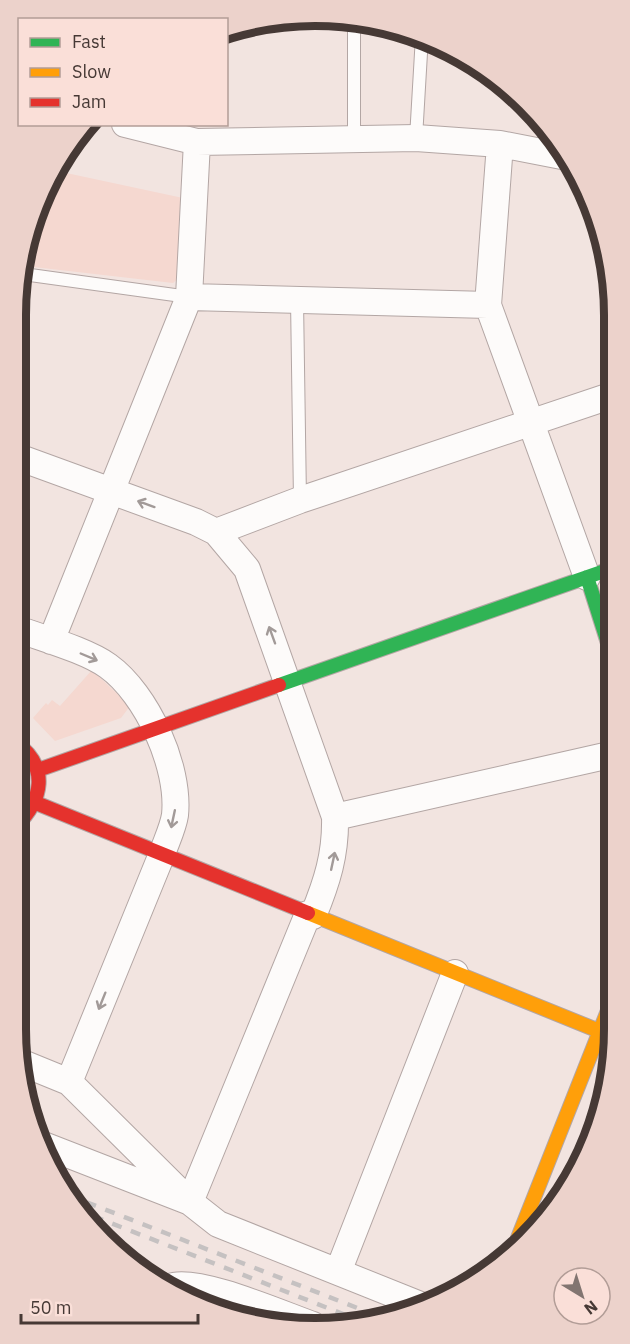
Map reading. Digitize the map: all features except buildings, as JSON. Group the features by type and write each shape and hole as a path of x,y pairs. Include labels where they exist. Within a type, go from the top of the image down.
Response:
{"street":[{"path":"132,126 197,142 417,138 500,144 557,155"},
{"path":"51,641 189,297 197,142"},
{"path":"500,144 488,305 529,424 587,577 604,631"},
{"path":"189,297 488,305"},
{"path":"216,532 300,500 604,398"},
{"path":"26,460 196,522 216,532 247,569 335,817 336,845 329,877 190,1202"},
{"path":"38,770 604,571"},
{"path":"26,632 106,664 122,677 136,694 155,728 175,790 175,817 162,854 69,1082"},
{"path":"26,752 38,770 40,787 36,803 26,818"},
{"path":"335,817 604,756"},
{"path":"36,803 604,1033"},
{"path":"338,1272 455,973"},
{"path":"519,1235 604,1021"},
{"path":"28,1065 69,1082 190,1202 218,1224 413,1301"},
{"path":"51,1148 190,1202"},
{"path":"178,1284 214,1290 292,1318"}],"lane":[{"path":"354,28 354,140"},
{"path":"417,138 421,46"},
{"path":"28,275 189,297"},
{"path":"297,300 300,500"}],"shaded area":[{"path":"63,172 183,198 180,277 173,283 30,267 41,222"},
{"path":"92,670 130,706 121,718 55,741 33,718 46,703 48,705 52,700 60,706"}],"railway":[{"path":"82,1200 370,1313"},
{"path":"94,1217 349,1316"}],"traffic: fast":[{"path":"279,685 604,571"},
{"path":"587,577 604,631"}],"traffic: slow":[{"path":"308,913 604,1033"},
{"path":"519,1235 604,1021"}],"traffic: jam":[{"path":"38,770 279,685"},
{"path":"26,752 34,762 39,784 37,795 26,814"},
{"path":"36,803 308,913"}]}
